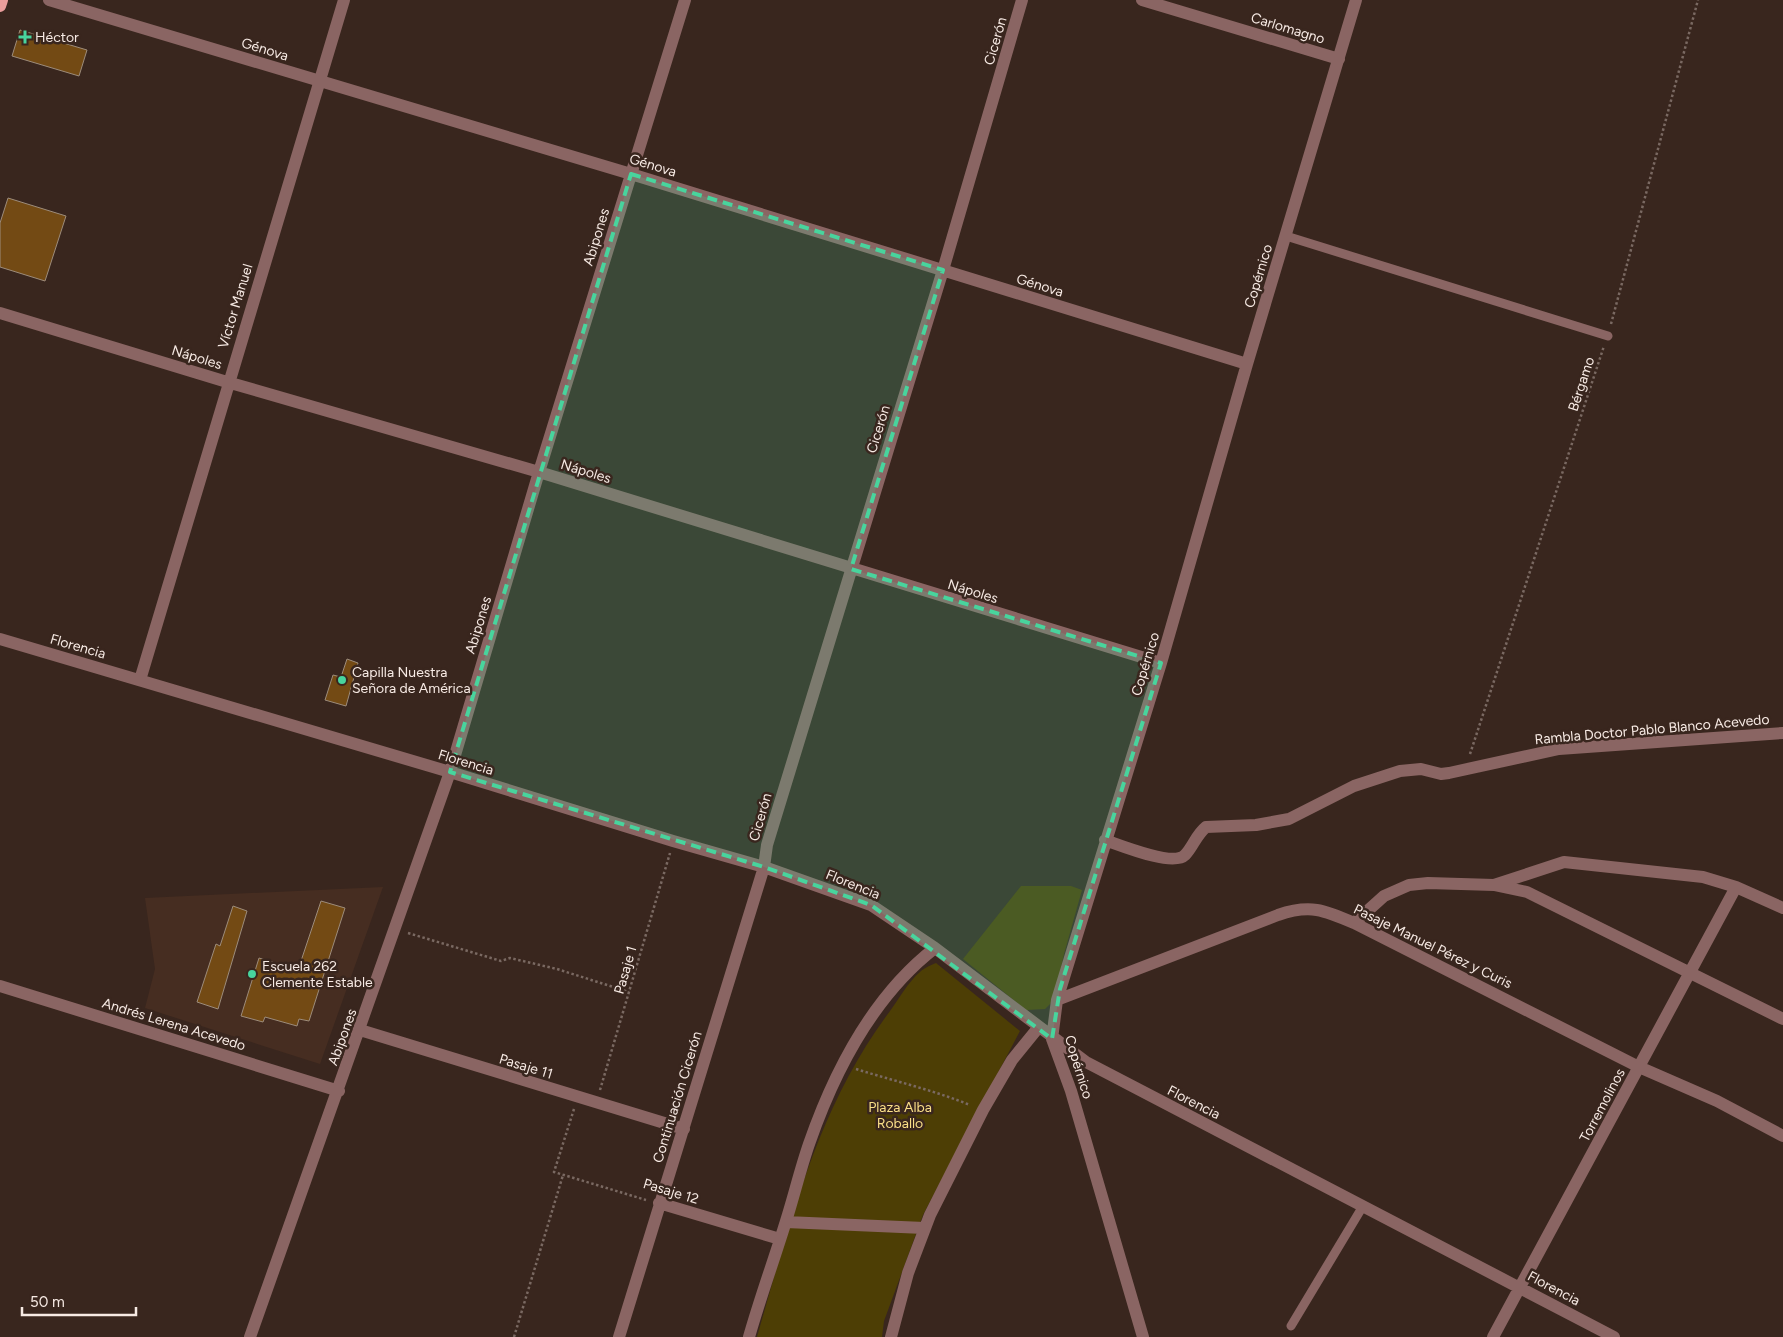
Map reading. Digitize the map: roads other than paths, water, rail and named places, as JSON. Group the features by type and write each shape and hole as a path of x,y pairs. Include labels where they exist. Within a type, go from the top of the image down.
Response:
{"main road":[{"path":"0,6 2,0"}],"street":[{"name":"Génova","path":"49,0 631,174 1247,364"},
{"name":"Víctor Manuel","path":"140,680 227,382 344,0"},
{"name":"Abipones","path":"250,1337 339,1091 450,772 539,472 685,0"},
{"name":"Cicerón","path":"764,867 767,845 943,270 1022,0"},
{"name":"Carlomagno","path":"1142,0 1338,59"},
{"name":"Copérnico","path":"1143,1337 1071,1091 1052,1039 1058,1000 1105,840 1161,663 1247,364 1356,0"},
{"name":"Nápoles","path":"0,313 227,382 539,472 1161,663"},
{"name":"Florencia","path":"0,638 450,772 673,842 764,867 871,905 935,948 1052,1039 1086,1062 1614,1337"},
{"name":"Rambla Doctor Pablo Blanco Acevedo","path":"1105,840 1157,857 1178,859 1184,856 1198,835 1206,827 1256,825 1290,818 1354,786 1400,771 1421,769 1441,774 1559,749 1783,733"},
{"path":"1494,885 1564,862 1703,877 1736,887 1783,908"},
{"name":"Continuación Cicerón","path":"619,1337 764,867"},
{"path":"1354,923 1384,896 1409,886 1428,883 1494,885 1527,892 1783,1019"},
{"name":"Torremolinos","path":"1493,1337 1736,887"},
{"name":"Pasaje Manuel Pérez y Curis","path":"1058,1000 1295,909 1323,910 1354,923 1639,1067 1717,1101 1783,1136"},
{"path":"749,1337 809,1145 844,1065 862,1031 895,985 935,948"},
{"name":"Andrés Lerena Acevedo","path":"0,986 339,1091"},
{"path":"891,1337 908,1273 924,1228 983,1110 1012,1060 1038,1028"},
{"name":"Pasaje 11","path":"360,1030 596,1104 684,1129"},
{"name":"Pasaje 12","path":"659,1204 780,1239"},
{"path":"786,1222 924,1228"}],"lane":[{"path":"1286,236 1608,336"},
{"path":"1290,1326 1363,1206"}],"place":[{"name":"Héctor","path":"25,37"},
{"name":"Capilla Nuestra Señora de América","path":"342,680"},
{"name":"Escuela 262 Clemente Estable","path":"252,974"}],"park label":[{"name":"Plaza Alba Roballo","path":"900,1116"}]}
